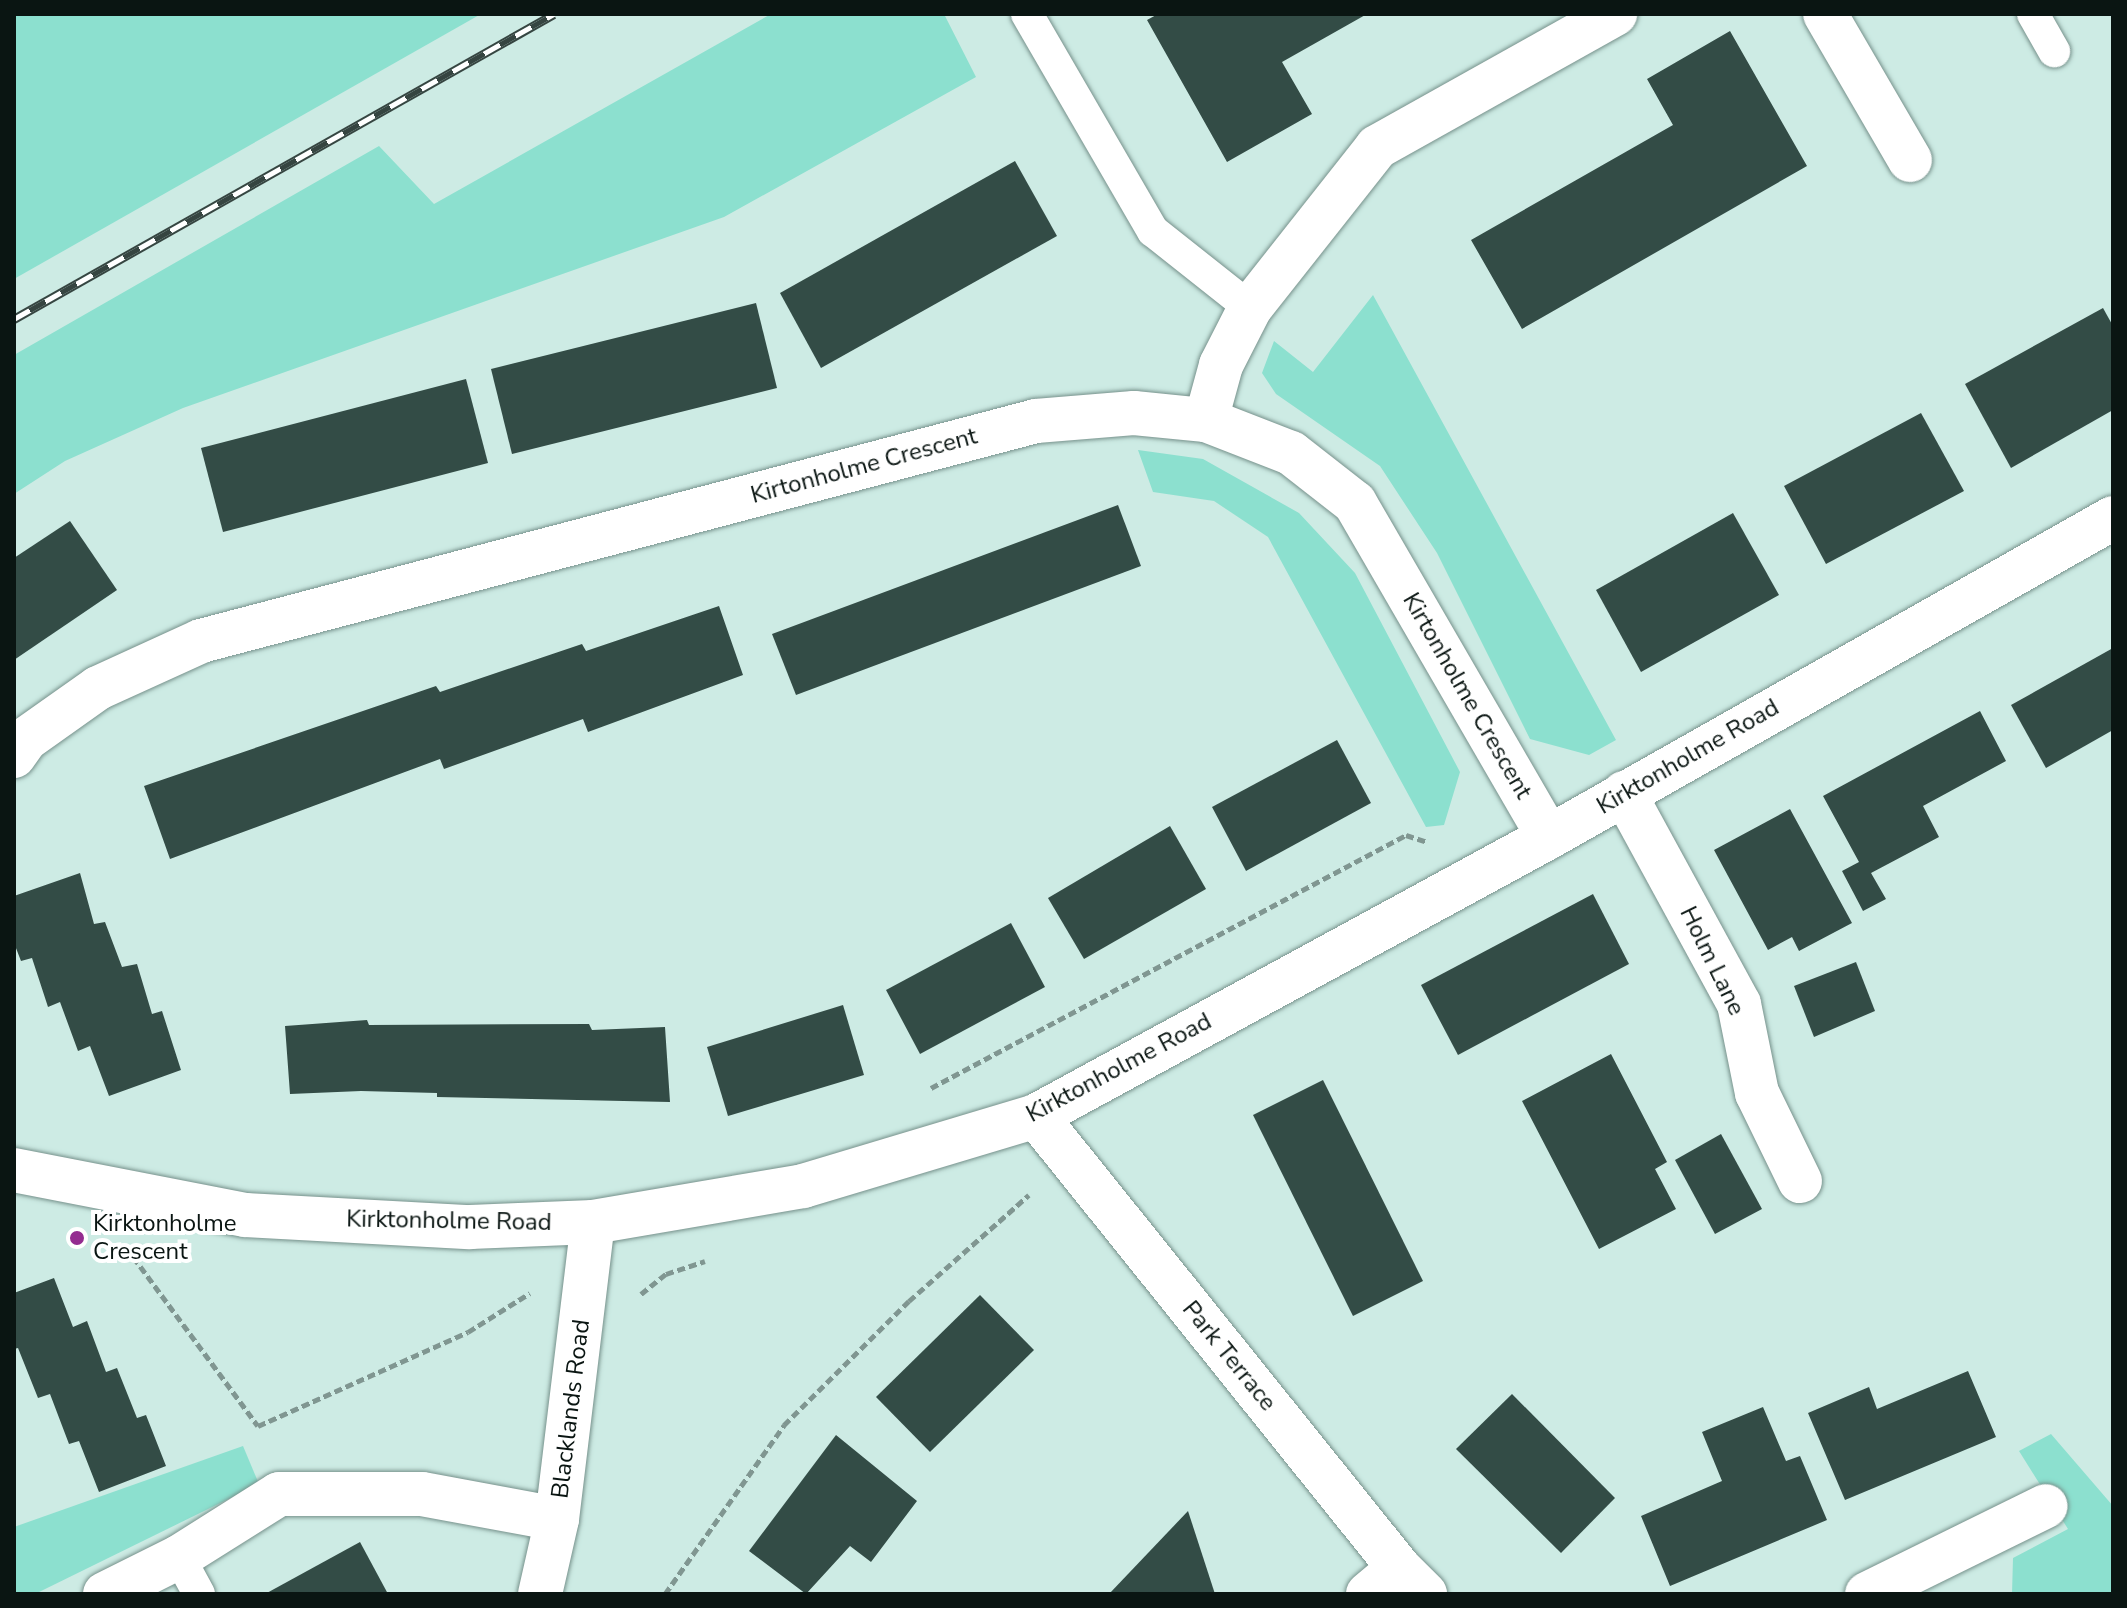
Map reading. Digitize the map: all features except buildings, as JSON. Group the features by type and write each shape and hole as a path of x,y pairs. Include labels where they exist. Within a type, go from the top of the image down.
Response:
{"street":[{"path":"1206,420 1221,365 1250,308 1377,147 1615,14"},
{"path":"1825,14 1910,160"},
{"name":"Kirtonholme Crescent","path":"14,756 26,739 98,688 201,641 1036,421 1134,413 1206,420 1291,453 1355,503 1549,837"},
{"name":"Kirktonholme Road","path":"14,1170 245,1215 470,1227 591,1239 803,1186 1036,1116 1549,837 2113,518"},
{"name":"Holm Lane","path":"1624,793 1739,1004 1757,1093 1800,1181"},
{"name":"Park Terrace","path":"1036,1116 1397,1585"},
{"name":"Blacklands Road","path":"540,1594 557,1519 591,1239"},
{"path":"105,1594 189,1576 279,1494 422,1494 557,1519"},
{"path":"1867,1594 2046,1506"}],"lane":[{"path":"1027,14 1153,231 1250,308"},
{"path":"2033,14 2054,51"}],"path":[{"path":"925,1091 1406,835 1498,865"},
{"path":"665,1594 784,1425 909,1301 1070,1158"},
{"path":"79,1184 258,1426 468,1332 591,1239 642,1292"}],"green space":[{"path":"14,14 481,14 14,279"},
{"path":"771,14 944,14 976,77 724,217 183,408 65,461 14,494 14,355 379,146 434,204"},
{"path":"1373,295 1616,740 1589,755 1530,739 1437,553 1380,466 1276,394 1262,373 1274,341 1313,372"},
{"path":"1138,450 1203,459 1299,513 1355,573 1460,772 1444,825 1426,827 1268,537 1214,501 1153,492"},
{"path":"2051,1434 2113,1506 2113,1594 2012,1594 2013,1558 2068,1529 2019,1451"},
{"path":"243,1446 259,1484 35,1594 14,1594 14,1527"}],"railway":[{"path":"14,319 554,14"}],"place":[{"name":"Kirktonholme Crescent","path":"77,1238"}]}
